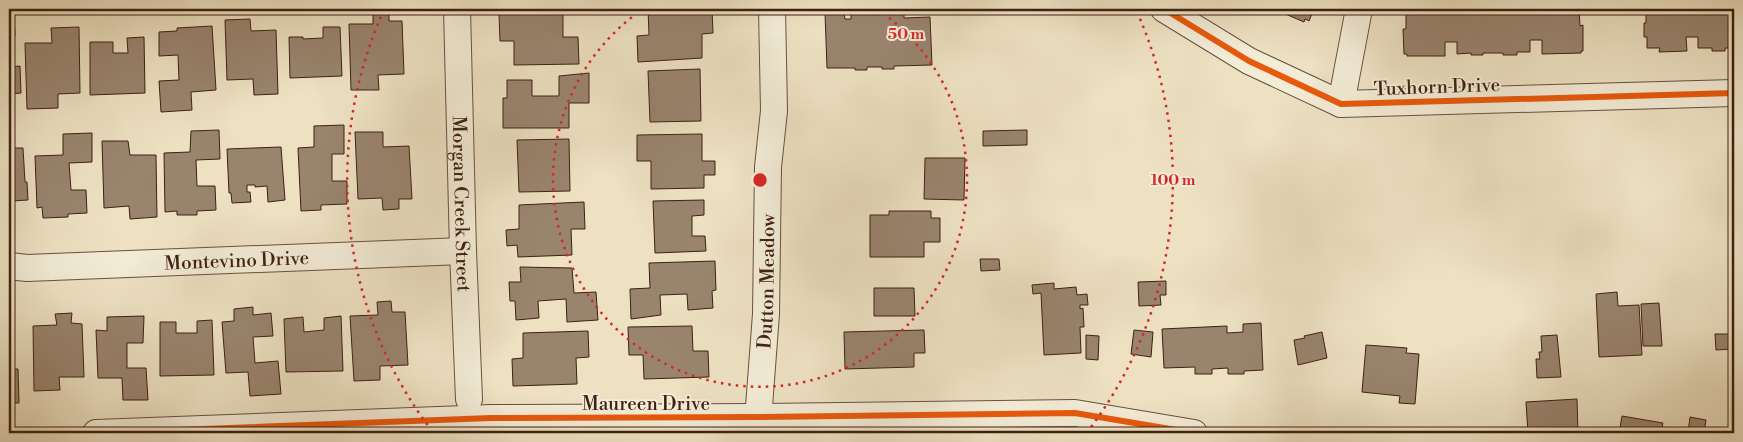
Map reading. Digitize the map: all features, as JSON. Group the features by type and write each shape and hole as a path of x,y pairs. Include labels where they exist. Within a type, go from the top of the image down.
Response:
{"street":[{"name":"Morgan Creek Street","path":"457,9 469,399"},
{"name":"Dutton Meadow","path":"758,425 766,314 768,167 774,111 772,9"},
{"name":"Tuxhorn Drive","path":"1164,9 1249,61 1341,104 1734,93"},
{"path":"1341,104 1359,9"},
{"name":"Montevino Drive","path":"9,266 27,268 463,251"},
{"name":"Maureen Drive","path":"96,433 491,418 758,425 1075,413 1194,433"}],"building":[{"path":"648,9 712,9 713,33 702,34 702,58 638,62 637,36 649,35"},
{"path":"1274,9 1314,9 1309,21 1305,19 1304,22"},
{"path":"1406,9 1442,9 1442,14 1456,14 1456,9 1530,9 1530,13 1544,12 1543,9 1579,9 1580,26 1583,25 1583,51 1581,53 1542,54 1542,40 1530,40 1530,52 1517,52 1517,55 1483,53 1483,55 1471,55 1471,53 1457,54 1457,42 1445,42 1445,56 1407,56 1407,54 1404,54 1403,29 1406,29"},
{"path":"1646,9 1734,9 1734,48 1725,48 1725,51 1712,51 1712,48 1698,48 1698,37 1686,37 1687,51 1659,52 1660,48 1647,48 1647,37 1644,37"},
{"path":"389,11 389,21 402,21 404,74 378,75 379,90 351,90 349,24 373,24 373,12"},
{"path":"880,11 899,11 899,13 904,13 904,18 930,17 932,65 894,66 894,69 867,67 867,70 827,68 825,13 844,13 845,19 851,19 851,14 880,13"},
{"path":"563,12 563,37 578,37 579,64 514,65 514,41 500,41 499,14"},
{"path":"9,15 14,15 15,36 9,37"},
{"path":"250,19 251,31 276,30 278,94 254,95 253,79 227,80 225,20"},
{"path":"212,26 216,90 191,92 192,110 161,112 159,81 179,80 178,55 159,56 159,32 177,31 177,28"},
{"path":"79,27 80,93 58,94 58,108 27,109 25,43 52,43 51,28"},
{"path":"323,27 340,27 342,76 290,78 289,37 303,37 303,39 323,38"},
{"path":"144,37 145,93 90,95 90,42 113,42 113,53 128,53 127,38"},
{"path":"20,66 21,93 9,94 9,67"},
{"path":"700,69 701,121 650,122 648,71"},
{"path":"589,73 589,103 569,103 569,128 503,128 503,98 507,98 507,80 532,80 532,96 559,96 559,76"},
{"path":"344,125 344,154 332,154 332,181 347,181 347,204 321,205 321,210 301,211 298,148 314,147 314,126"},
{"path":"219,130 220,159 196,160 197,186 215,186 216,210 197,211 197,215 177,215 177,211 165,212 164,153 190,152 191,131"},
{"path":"1027,130 1027,145 983,146 983,131"},
{"path":"355,132 383,132 383,147 409,146 412,199 399,199 399,209 383,210 382,198 358,199"},
{"path":"92,133 92,162 69,163 71,190 86,190 87,213 68,214 68,217 43,218 42,207 37,208 35,156 63,155 63,134"},
{"path":"702,134 702,161 715,161 715,175 704,175 704,188 651,189 651,161 637,161 637,135"},
{"path":"569,139 570,191 519,192 517,140"},
{"path":"102,141 128,141 130,155 156,155 157,217 130,219 129,206 104,208"},
{"path":"281,147 285,200 268,202 267,186 255,187 255,185 247,185 247,192 250,192 251,202 232,203 231,193 229,193 227,149"},
{"path":"9,148 23,148 28,200 12,201 12,189 9,189"},
{"path":"925,158 965,158 964,200 924,199"},
{"path":"704,200 704,215 692,216 692,236 705,236 706,251 655,253 653,201"},
{"path":"584,202 585,229 571,229 572,255 518,257 517,245 507,246 506,230 519,229 519,205"},
{"path":"889,211 931,211 931,218 940,218 940,242 924,242 924,257 870,257 870,215 889,215"},
{"path":"980,259 999,259 1000,270 981,271"},
{"path":"715,261 716,290 712,291 713,308 688,310 687,294 660,295 661,315 631,319 630,289 650,288 649,263"},
{"path":"520,267 572,268 574,293 596,292 598,320 567,322 566,299 538,301 539,318 516,320 515,301 510,301 509,282 521,282"},
{"path":"1166,281 1166,295 1160,295 1161,305 1139,306 1138,282"},
{"path":"1054,283 1054,289 1076,287 1077,295 1087,294 1088,305 1080,305 1080,309 1083,308 1084,327 1080,327 1081,353 1044,355 1041,293 1033,294 1032,285"},
{"path":"874,288 914,288 915,316 874,316"},
{"path":"1617,292 1618,306 1639,305 1642,355 1599,357 1596,294"},
{"path":"391,301 392,312 405,312 408,365 380,366 380,380 354,381 350,316 378,315 377,302"},
{"path":"1659,303 1662,346 1643,346 1641,304"},
{"path":"253,307 253,315 271,313 273,336 253,337 255,363 278,361 281,394 250,396 248,372 226,373 222,322 234,321 234,309"},
{"path":"72,313 71,323 82,324 84,377 59,377 60,390 34,391 33,326 57,325 55,314"},
{"path":"144,316 143,343 127,343 127,368 146,368 148,400 123,400 122,378 98,378 96,330 107,331 107,317"},
{"path":"341,316 343,371 286,372 284,319 303,317 304,332 324,330 324,318"},
{"path":"212,320 214,375 160,376 160,322 176,322 176,333 197,333 197,321"},
{"path":"12,323 13,346 9,347 9,324"},
{"path":"1261,323 1263,370 1244,371 1244,374 1228,374 1228,368 1212,369 1212,374 1195,374 1195,367 1164,368 1162,329 1227,326 1227,333 1243,332 1243,324"},
{"path":"692,326 693,351 708,351 709,377 644,379 643,355 629,355 628,327"},
{"path":"924,330 925,353 914,353 914,367 845,369 844,332"},
{"path":"1134,330 1153,332 1151,357 1131,354"},
{"path":"588,331 589,357 576,358 577,384 513,386 512,359 523,358 523,333"},
{"path":"1322,332 1327,358 1298,365 1294,340"},
{"path":"1715,334 1731,334 1731,349 1716,350"},
{"path":"1086,335 1099,336 1098,360 1086,359"},
{"path":"1557,335 1561,377 1537,378 1536,359 1540,359 1539,352 1542,352 1541,336"},
{"path":"1366,345 1407,348 1406,353 1419,354 1415,404 1399,403 1400,396 1362,392"},
{"path":"9,369 18,369 19,403 9,403"},
{"path":"1577,399 1578,433 1528,433 1526,402"},
{"path":"1622,416 1663,423 1661,433 1619,433"},
{"path":"1690,417 1706,420 1704,433 1688,433"}],"cycle path":[{"path":"1164,9 1249,61 1341,104 1734,93"},
{"path":"96,433 491,418 1075,413 1194,433"}]}
